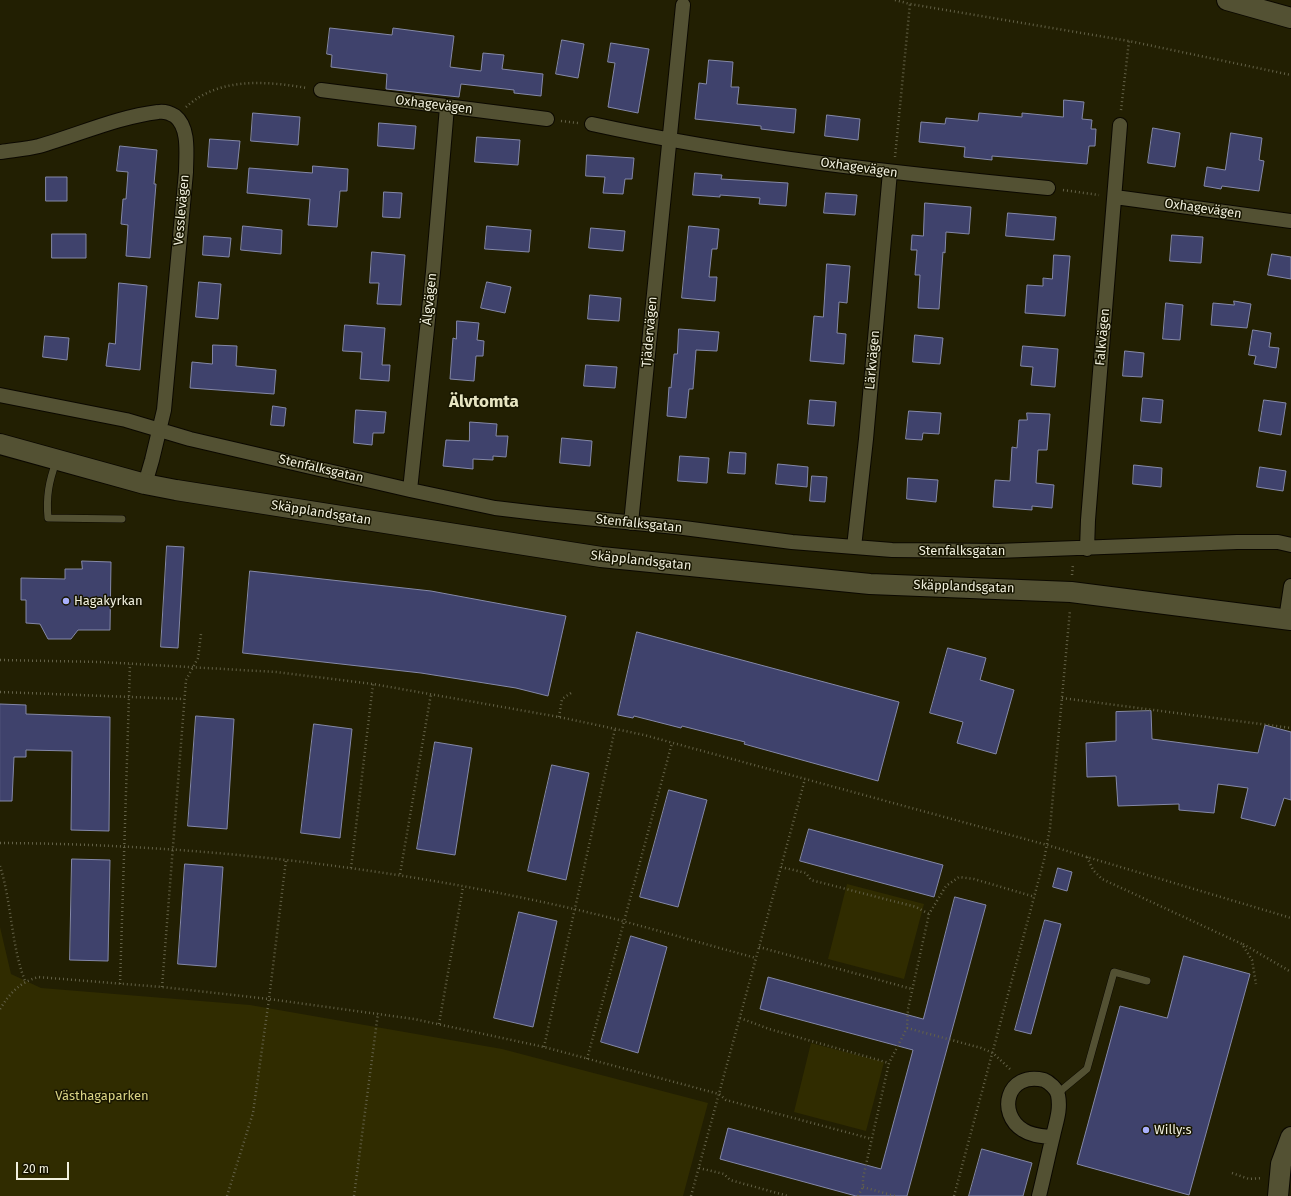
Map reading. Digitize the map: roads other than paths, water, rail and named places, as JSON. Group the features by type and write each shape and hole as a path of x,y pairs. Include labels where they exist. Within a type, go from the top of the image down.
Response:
{"street":[{"path":"1227,0 1291,18"},
{"path":"670,141 683,5"},
{"name":"Oxhagevägen","path":"321,90 546,119"},
{"name":"Älgvägen","path":"410,490 433,272 447,107"},
{"name":"Vesslevägen","path":"0,152 38,146 121,120 159,112 168,113 176,117 183,129 186,143 186,172 164,410 160,430 144,484"},
{"name":"Oxhagevägen","path":"592,124 670,141 890,172 1048,188"},
{"name":"Falkvägen","path":"1087,549 1088,512 1120,126"},
{"name":"Tjädervägen","path":"632,523 662,207 670,141"},
{"name":"Lärkvägen","path":"854,547 866,439 890,172"},
{"name":"Oxhagevägen","path":"1115,197 1291,221"},
{"name":"Stenfalksgatan","path":"0,395 126,420 190,439 495,508 854,547 945,551 1087,549 1237,542 1278,542 1291,545"},
{"name":"Skäpplandsgatan","path":"0,444 144,484 601,557 870,584 1071,592 1289,619"},
{"path":"1289,619 1291,586"},
{"path":"1039,1196 1052,1137 1060,1111 1058,1093 1048,1081 1034,1078 1022,1080 1012,1088 1008,1102 1012,1117 1022,1130 1034,1135 1052,1137"},
{"path":"1278,1196 1281,1164 1291,1136"}],"lane":[{"path":"57,460 49,482 46,503 48,518 122,519"},
{"path":"1058,1093 1087,1069 1114,972 1147,981"}],"place":[{"name":"Hagakyrkan","path":"66,601"},
{"name":"Willy:s","path":"1146,1130"}],"district":[{"name":"Älvtomta","path":"484,402"}],"park label":[{"name":"Västhagaparken","path":"102,1096"}]}
